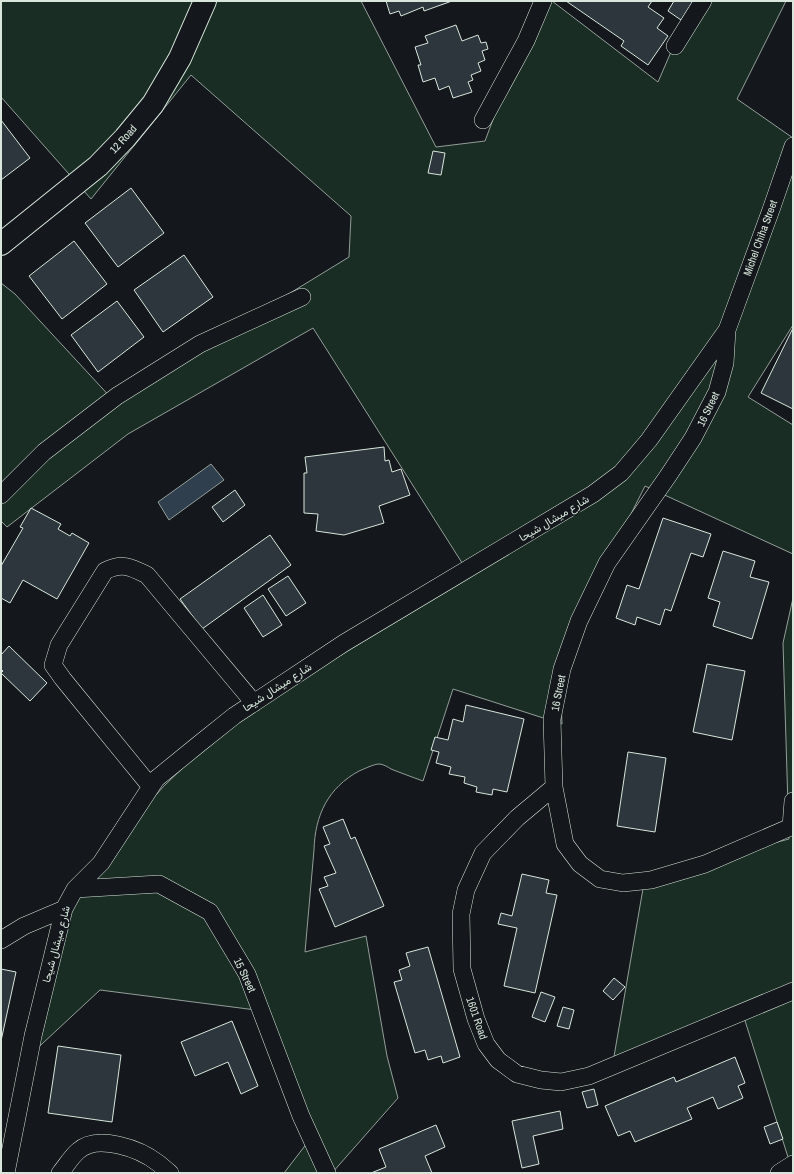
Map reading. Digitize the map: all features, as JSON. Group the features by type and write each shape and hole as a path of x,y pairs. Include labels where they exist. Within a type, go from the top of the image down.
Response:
{"main road":[{"name":"12 Road","path":"1,244 98,166 125,138 153,104 180,58 205,1"}],"street":[{"path":"483,120 526,41 543,1"},
{"path":"675,46 703,1"},
{"name":"Michel Chiha Street","path":"727,330 793,146"},
{"path":"1,495 44,452 117,396 200,344 302,297"},
{"name":"شارع ميشال شيحا","path":"5,1167 33,1036 64,909 75,889 100,863 156,779 198,744 254,702 344,643 593,494 621,473 649,440 727,330"},
{"name":"16 Street","path":"727,330 725,363 717,392 693,438 607,563 579,621 562,668 552,719 554,787 565,844 580,864 600,880 623,883 651,880 704,864 792,827"},
{"path":"151,787 53,665 59,644 105,571 113,567 122,566 134,568 147,575 254,702"},
{"name":"1601 Road","path":"554,787 517,818 483,853 466,890 461,914 462,969 476,1019 486,1044 498,1060 517,1074 541,1080 561,1082 589,1076 793,991"},
{"path":"792,827 793,801"},
{"name":"15 Street","path":"75,889 159,884 210,912 247,974 301,1116 327,1173"},
{"path":"1,940 24,926 64,909"},
{"path":"60,1173 78,1151 92,1144 108,1143 137,1151 157,1162 170,1173"},
{"path":"779,1173 793,1164"}],"green space":[{"path":"1,1 361,1 436,147 485,141 537,1 552,1 658,82 693,1 786,1 737,99 793,138 793,325 748,397 793,425 793,554 645,486 616,544 560,672 562,724 453,689 423,781 384,765 377,764 359,771 348,778 331,794 321,814 315,837 305,952 366,936 387,1056 398,1098 332,1173 284,1173 314,1134 256,1010 100,990 29,1056 64,917 138,815 164,786 192,759 251,709 471,577 313,328 128,434 7,527 1,521 1,283 15,294 114,401 349,257 351,216 191,75 91,199 1,97"},
{"path":"793,598 793,1173 741,1008 612,1068 645,877 789,839 783,643"}],"water":[{"path":"211,464 224,480 169,520 158,502"}],"building":[{"path":"386,1 452,1 424,11 423,7 401,16 399,11 390,14"},
{"path":"566,1 652,1 648,7 664,18 657,28 668,36 648,65 621,46 624,41"},
{"path":"674,1 693,1 681,20 668,11"},
{"path":"456,25 462,41 478,35 481,43 486,42 488,49 482,51 485,60 478,63 481,71 471,75 473,80 468,82 472,92 453,98 449,86 439,90 435,78 423,82 418,65 421,65 415,47 428,43 425,36"},
{"path":"1,120 30,158 1,180"},
{"path":"433,151 445,153 441,175 428,173"},
{"path":"131,188 164,233 118,267 85,223"},
{"path":"74,241 107,284 62,319 29,276"},
{"path":"184,255 213,297 163,332 134,290"},
{"path":"117,301 144,337 98,372 71,335"},
{"path":"793,328 793,409 761,393"},
{"path":"384,447 385,461 389,460 392,472 401,469 410,495 379,506 384,523 344,535 316,531 318,514 304,513 304,473 307,473 305,457"},
{"path":"235,490 245,505 223,522 212,507"},
{"path":"31,508 61,524 58,529 70,536 72,533 89,543 57,599 23,580 10,603 1,598 1,566 23,528 20,527"},
{"path":"663,518 711,534 703,557 691,553 671,611 665,609 660,625 637,617 635,625 616,618 627,585 639,589"},
{"path":"270,535 291,565 202,629 180,599"},
{"path":"723,551 755,561 750,577 769,582 752,639 713,626 720,602 708,598"},
{"path":"288,576 306,603 286,616 268,589"},
{"path":"263,595 282,625 263,637 244,608"},
{"path":"9,646 47,683 30,701 1,673 3,671 1,669 1,655"},
{"path":"707,664 745,671 732,740 693,732"},
{"path":"466,705 524,719 507,792 493,789 492,795 476,792 477,787 464,783 465,777 449,774 451,767 436,763 439,752 431,750 435,737 448,740 453,719 463,722"},
{"path":"628,752 666,758 655,832 617,826"},
{"path":"343,819 351,839 355,837 384,906 335,927 319,889 328,886 324,877 336,873 324,846 330,844 323,827"},
{"path":"522,874 549,880 546,893 557,895 535,993 504,986 517,928 498,924 501,913 512,916"},
{"path":"428,947 460,1057 443,1063 441,1056 428,1060 425,1050 415,1053 394,982 402,980 399,970 410,966 406,953"},
{"path":"1,969 16,972 1,1041"},
{"path":"614,978 625,987 613,1000 603,991"},
{"path":"541,992 555,997 545,1022 532,1017"},
{"path":"563,1007 574,1010 569,1029 557,1026"},
{"path":"232,1021 258,1086 241,1094 228,1062 195,1076 181,1042"},
{"path":"58,1046 121,1055 112,1122 48,1113"},
{"path":"735,1057 745,1083 738,1086 743,1098 718,1109 713,1097 687,1108 692,1119 635,1142 630,1131 618,1136 605,1106 674,1077 676,1082"},
{"path":"594,1089 598,1105 587,1108 582,1092"},
{"path":"560,1111 563,1129 533,1136 539,1164 522,1168 512,1121"},
{"path":"777,1122 783,1139 770,1144 764,1127"},
{"path":"436,1125 445,1147 425,1156 432,1173 371,1173 386,1167 379,1149"}]}
